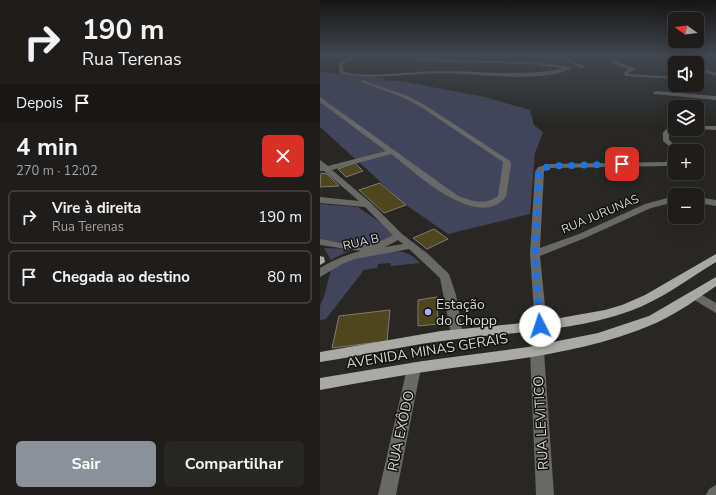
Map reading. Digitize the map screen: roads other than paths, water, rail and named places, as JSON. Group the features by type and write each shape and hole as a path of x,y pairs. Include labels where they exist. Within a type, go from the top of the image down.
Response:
{"main road":[{"name":"AVENIDA MINAS GERAIS","path":"320,357 457,334 540,326 583,319 626,308 666,288 716,257"},
{"name":"AVENIDA MINAS GERAIS","path":"320,384 414,368 538,351 591,340 624,330 665,313 716,280"}],"street":[{"path":"320,99 366,132 390,152 455,198 471,204 485,205 498,201 502,198 507,165 506,161 423,106 406,97 364,81"},
{"path":"662,88 668,88"},
{"path":"656,93 716,98"},
{"path":"704,128 716,128"},
{"path":"668,130 666,141 669,144"},
{"path":"322,167 390,152"},
{"path":"540,326 535,254 539,172 541,169 550,166 668,163"},
{"path":"322,167 368,204 399,236 424,256 445,277 457,334"},
{"path":"320,200 368,204"},
{"name":"RUA JURUNAS","path":"535,254 582,236 648,206 668,201"},
{"path":"704,201 716,202"},
{"name":"RUA B","path":"320,242 354,248 373,248 387,244 399,236"},
{"name":"RUA B","path":"320,273 328,266 341,260 383,250 411,246"},
{"path":"695,295 716,309"},
{"name":"RUA LEVITICO","path":"538,351 545,495"},
{"name":"RUA EXÔDO","path":"387,495 414,368"}],"place":[{"name":"Estação do Chopp","path":"428,312"}]}
